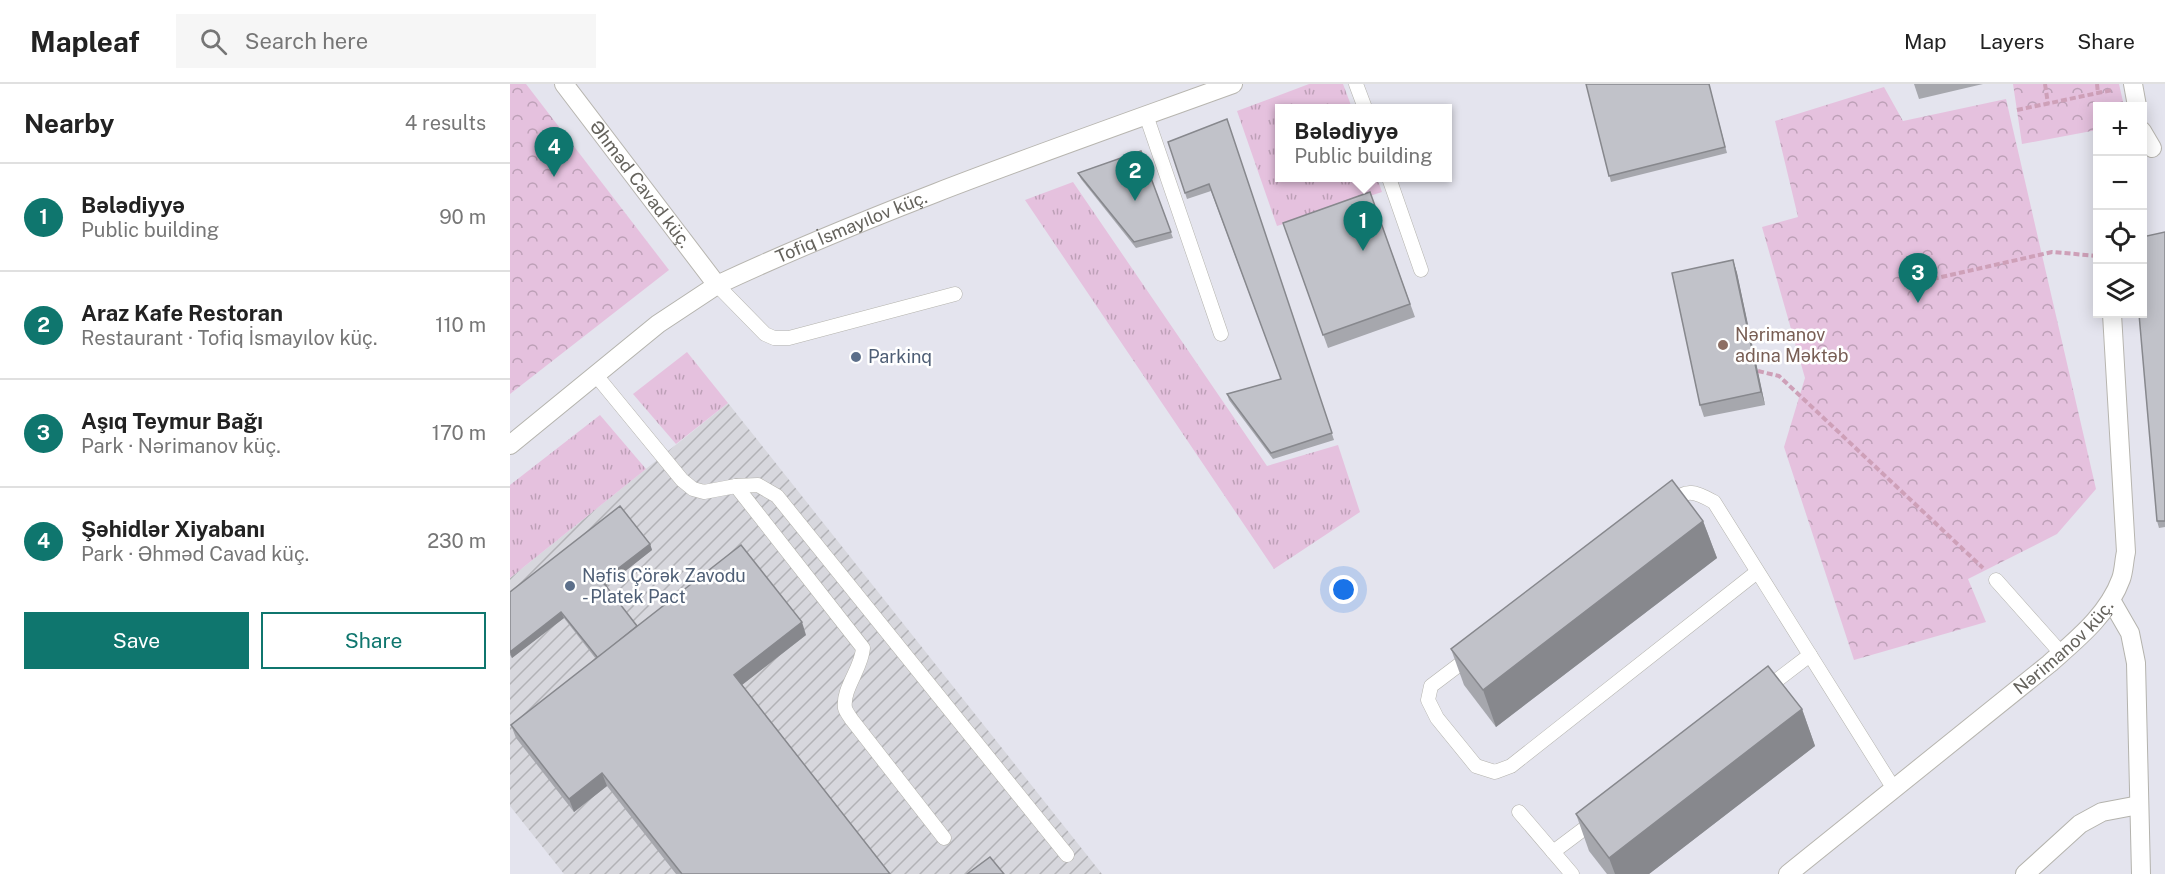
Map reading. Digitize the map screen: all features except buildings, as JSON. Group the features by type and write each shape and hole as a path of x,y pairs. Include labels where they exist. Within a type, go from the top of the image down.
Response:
{"street":[{"name":"Əhməd Cavad küç.","path":"564,84 717,285"},
{"name":"Tofiq İsmayılov küç.","path":"510,445 658,324 717,285 786,253 906,205 1044,152 1233,84"},
{"path":"2133,85 2136,102"},
{"name":"Nərimanov küç.","path":"1788,874 2061,652 2090,627 2111,600 2121,579 2126,552 2112,318"},
{"path":"2111,600 2130,633 2136,663 2141,874"},
{"path":"2025,874 2080,824 2102,812 2139,805"}],"lane":[{"path":"1356,84 1364,104"},
{"path":"1146,115 1221,334"},
{"path":"1391,182 1421,270"},
{"path":"717,285 765,334 774,338 789,338 955,294"},
{"path":"595,374 682,480 693,489 704,492 736,486 758,485 777,496 1067,855"},
{"path":"736,486 863,648 863,658 846,696 845,708 944,838"},
{"path":"1654,514 1682,492 1697,493 1714,502 1894,789"},
{"path":"1487,643 1431,686 1428,700 1437,718 1476,766 1495,772 1511,766 1757,572"},
{"path":"1996,580 2061,652"},
{"path":"1753,699 1810,655"},
{"path":"1553,852 1610,808"},
{"path":"1519,812 1572,874"}],"path":[{"path":"2045,84 2048,104"},
{"path":"2097,84 2098,94"},
{"path":"2017,110 2133,85"},
{"path":"1916,284 2052,252 2093,256"},
{"path":"1758,371 1779,376 1996,580"}],"shaded area":[{"path":"728,403 1102,874 564,874 510,806 510,578"}],"green space":[{"path":"510,84 526,84 669,270 510,394"},
{"path":"1309,84 1343,84 1350,104 1275,104 1275,182 1378,182 1382,192 1277,226 1237,111"},
{"path":"2013,84 2119,84 2123,102 2093,102 2093,131 2022,144"},
{"path":"1884,87 1903,121 2006,99 2096,489 2057,534 1968,579 1986,622 1854,660 1784,447 1805,378 1762,227 1798,217 1775,121"},
{"path":"1073,182 1267,466 1338,445 1360,512 1274,569 1025,200"},
{"path":"687,352 728,403 676,444 633,394"},
{"path":"600,415 646,469 510,578 510,485"}],"place":[{"name":"Şəhidlər Xiyabanı","path":"554,177"},
{"name":"Araz Kafe Restoran","path":"1135,201"},
{"name":"Bələdiyyə","path":"1363,251"},
{"name":"Aşıq Teymur Bağı","path":"1918,303"},
{"name":"Nərimanov adına Məktəb","path":"1723,345"},
{"name":"Parkinq","path":"856,357"},
{"name":"Nəfis Çörək Zavodu - Platek Pact","path":"570,586"}]}
